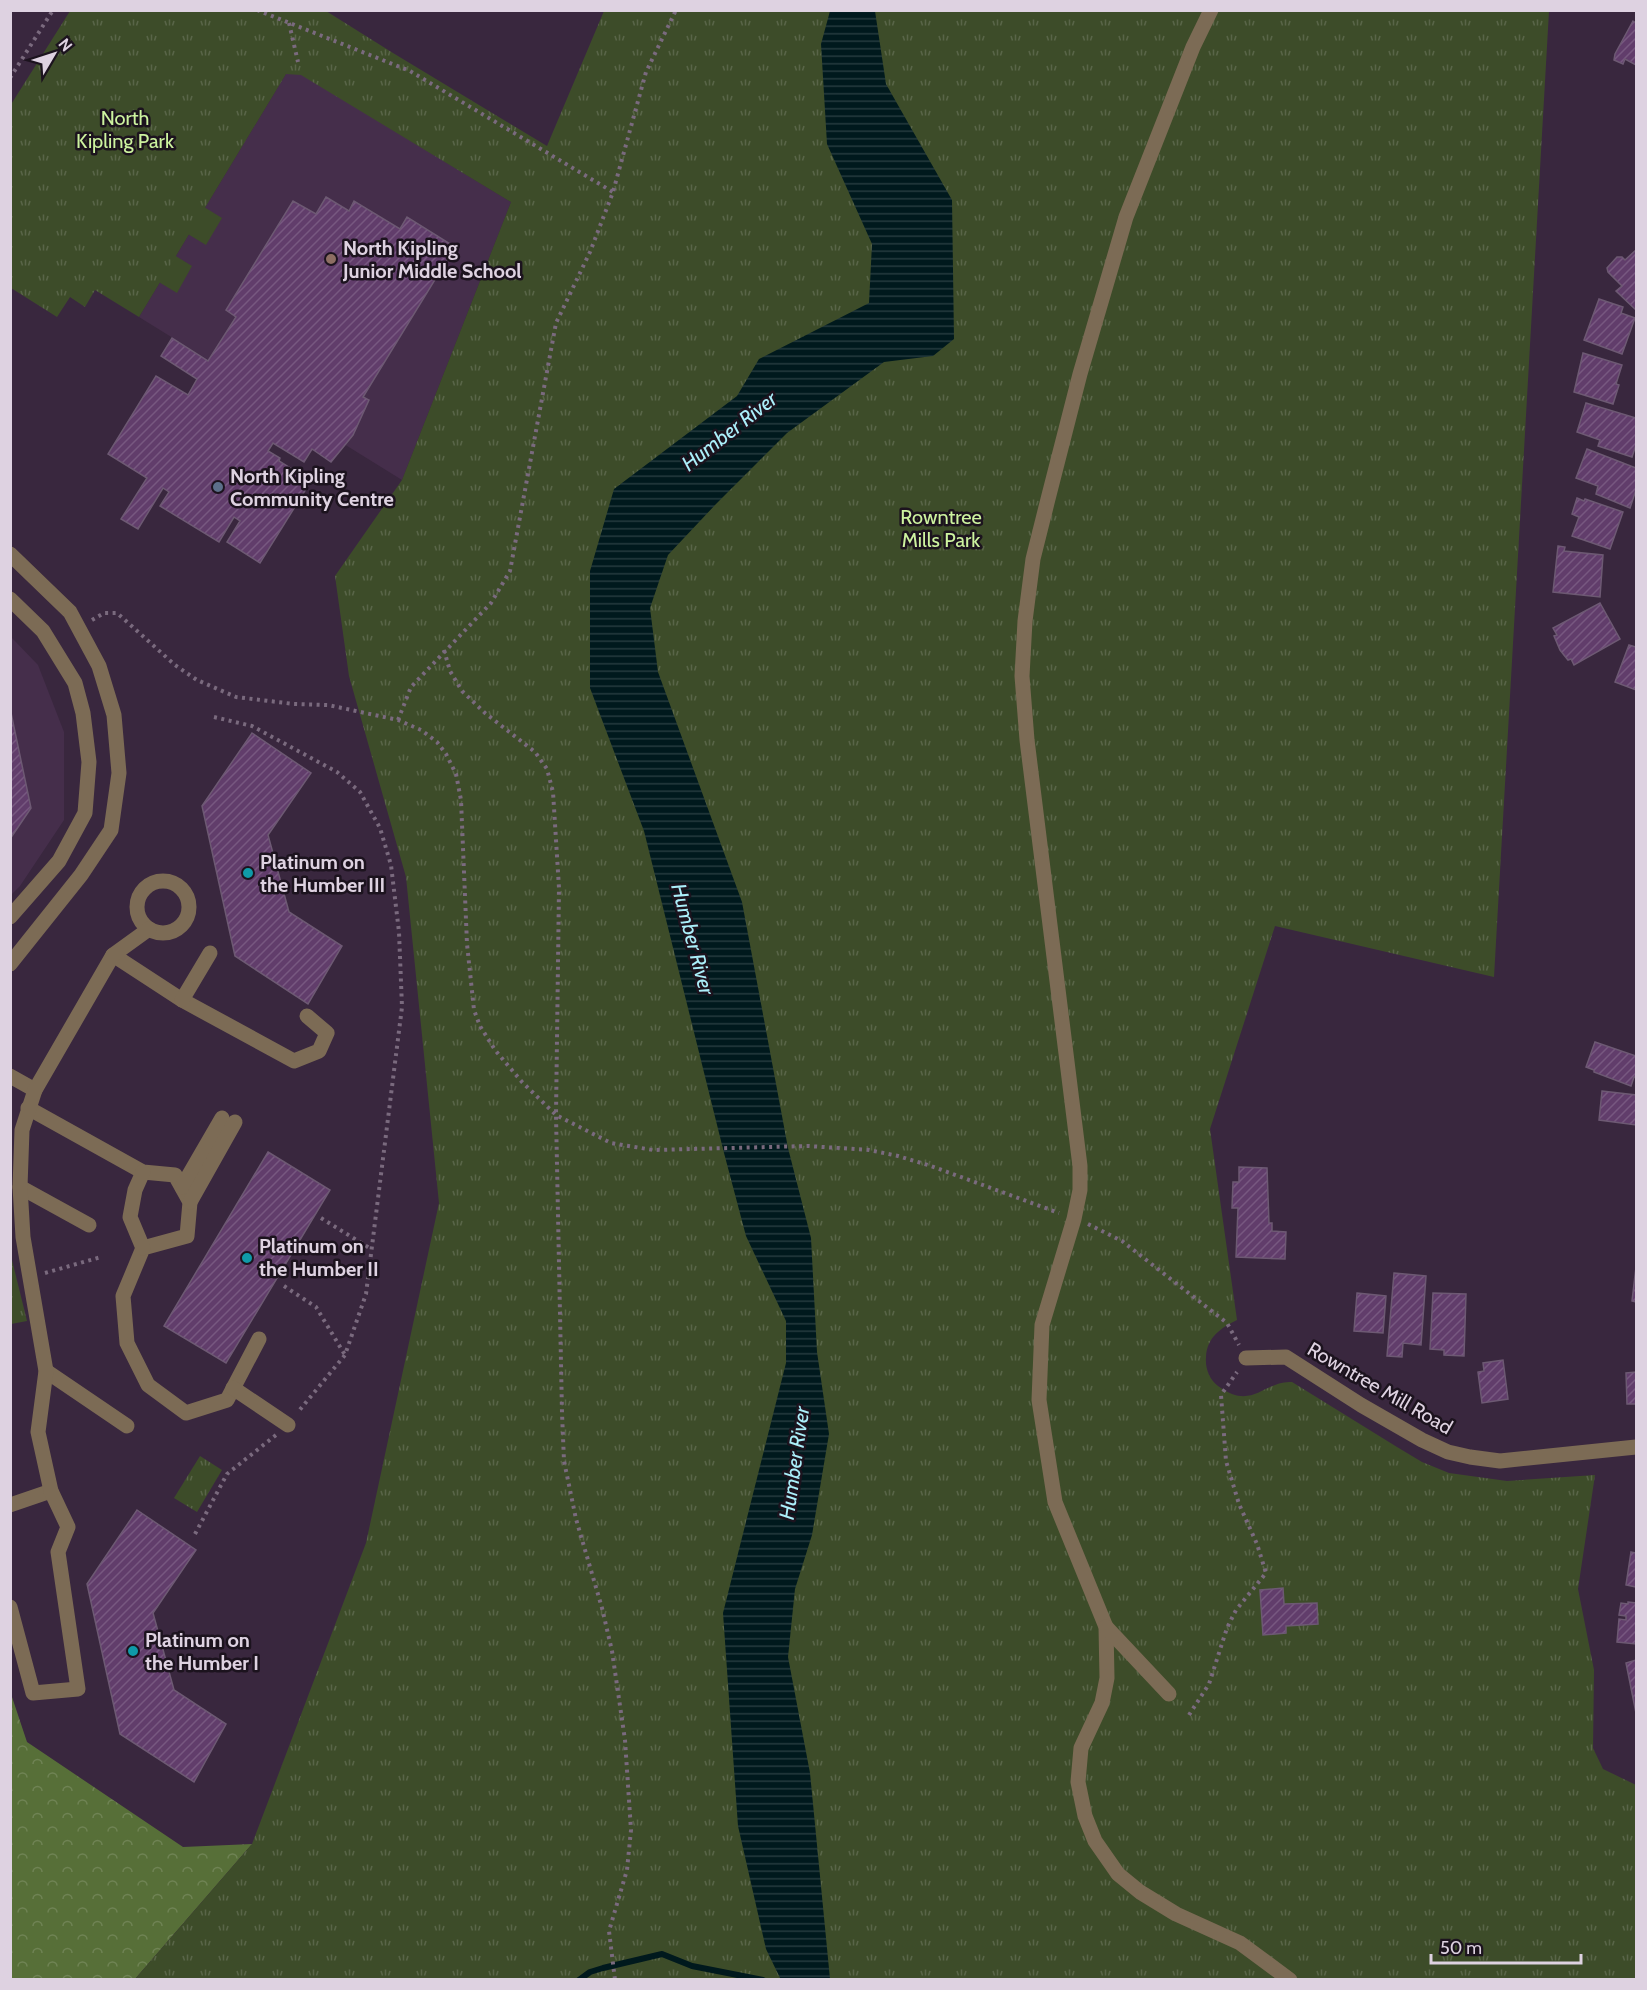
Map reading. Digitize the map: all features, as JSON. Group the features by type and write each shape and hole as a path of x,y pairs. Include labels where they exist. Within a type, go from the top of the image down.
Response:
{"street":[{"path":"1211,10 1126,217 1080,374 1048,499 1034,559 1025,621 1022,676 1028,740 1080,1174 1080,1190 1074,1219 1042,1325 1039,1400 1055,1502 1106,1628 1107,1678 1102,1703 1081,1748 1078,1782 1085,1816 1095,1841 1118,1874 1140,1892 1176,1914 1240,1943 1290,1980"},
{"path":"10,554 70,612 99,666 114,715 118,773 111,830 81,875 10,964"},
{"path":"10,599 43,631 75,683 83,713 89,762 85,813 59,861 10,917"},
{"path":"10,1606 33,1694 78,1689 58,1552 68,1527 51,1491 38,1432 46,1371 23,1237 16,1125 28,1108 35,1090 113,955 149,929"},
{"path":"182,1000 210,953"},
{"path":"113,955 182,1000 294,1061 319,1051 327,1033 307,1017"},
{"path":"10,1076 35,1090"},
{"path":"28,1108 143,1172 175,1175 190,1202"},
{"path":"143,1248 187,1236 190,1202 229,1120 182,1187"},
{"path":"143,1172 135,1190 130,1217 143,1248 123,1296 127,1343 148,1385 186,1413 226,1400 259,1338"},
{"path":"20,1187 89,1225"},
{"name":"Rowntree Mill Road","path":"1246,1358 1286,1357 1361,1405 1422,1440 1448,1452 1500,1461 1636,1448"},
{"path":"46,1371 127,1426"},
{"path":"232,1388 288,1425"},
{"path":"10,1505 51,1491"},
{"path":"1106,1628 1169,1694"}],"path":[{"path":"10,78 52,10"},
{"path":"257,10 410,71 613,192"},
{"path":"398,720 411,687 491,603 510,571 556,323 590,252 613,192 646,72 676,10"},
{"path":"289,22 298,62"},
{"path":"104,613 117,613 175,665 197,680 236,697 294,704 328,705 398,720 421,730 437,742 456,774 461,800 467,944 474,1010 480,1026 501,1058 556,1115 611,1143 653,1150 808,1146 869,1150 898,1156 1061,1214"},
{"path":"444,650 450,671 462,691 485,713 535,752 547,769 553,792 559,888 556,1115 564,1461 576,1519 612,1651 626,1740 631,1830 627,1870 609,1931 615,1979"},
{"path":"195,1534 227,1474 288,1425 345,1355 366,1294 402,1007 399,932 391,865 380,828 360,792 337,772 252,726 214,717"},
{"path":"321,1218 370,1250"},
{"path":"1084,1223 1122,1241 1227,1323 1246,1358 1221,1395 1226,1461 1239,1504 1257,1544 1266,1573 1236,1610 1227,1628 1209,1684 1189,1715"},
{"path":"30,1278 101,1257"},
{"path":"284,1286 316,1307 345,1355"}],"shaded area":[{"name":"North Kipling Junior Middle School","path":"286,74 301,74 511,202 402,480 139,317"},
{"path":"11,637 38,665 64,732 64,820 20,886 11,895"}],"green space":[{"name":"Rowntree Mills Park","path":"70,11 326,11 547,146 604,11 1549,11 1494,977 1275,926 1210,1129 1237,1320 1220,1330 1212,1339 1207,1350 1206,1361 1212,1380 1230,1393 1249,1396 1274,1385 1292,1382 1422,1462 1449,1473 1507,1481 1595,1475 1578,1589 1594,1670 1593,1748 1603,1769 1636,1785 1636,1979 135,1979 252,1844 366,1543 439,1203 406,877 349,676 335,576 402,480 511,202 301,75 286,74 139,317 95,290 85,307 70,297 57,317 11,288 10,106"},
{"path":"165,183 222,218 206,245 148,210"},
{"path":"135,231 192,266 177,293 119,258"},
{"path":"10,1252 27,1321 11,1324 10,1324"},
{"path":"200,1456 222,1470 197,1512 174,1498"},
{"path":"10,1691 27,1742 183,1847 252,1844 135,1979 11,1979"}],"water":[{"name":"Humber River","path":"830,11 875,11 886,84 952,200 954,339 933,356 884,362 787,433 668,555 650,608 658,672 742,902 788,1148 811,1238 817,1352 829,1434 812,1535 795,1589 788,1657 810,1773 830,1979 781,1980 766,1949 738,1826 723,1613 786,1363 786,1321 746,1236 644,831 590,688 590,571 614,489 737,396 759,359 869,303 872,244 827,144 821,44"}],"building":[{"path":"1633,21 1636,23 1636,65 1625,59 1623,64 1614,60 1615,54"},
{"path":"326,197 349,211 354,201 400,229 407,217 455,247 363,397 369,400 353,435 331,462 312,449 304,462 273,443 268,451 280,458 279,461 311,481 260,563 227,542 240,521 234,517 219,542 160,506 169,492 163,488 138,529 121,519 147,478 108,454 156,376 188,395 197,379 161,356 172,338 208,361 236,317 226,310 293,201 316,214"},
{"path":"1636,250 1636,310 1616,291 1622,286 1607,268 1617,257 1625,260"},
{"path":"1599,299 1623,307 1621,313 1635,318 1622,354 1584,340"},
{"path":"1583,353 1622,365 1613,404 1574,392"},
{"path":"1586,403 1636,418 1636,445 1632,457 1598,446 1600,440 1577,432"},
{"path":"1587,449 1636,468 1636,490 1630,508 1596,494 1598,486 1576,478"},
{"path":"1577,498 1623,512 1610,549 1572,536 1579,517 1572,514"},
{"path":"1558,546 1565,547 1564,551 1603,555 1600,597 1553,592"},
{"path":"1600,603 1620,639 1574,665 1571,659 1568,660 1560,650 1553,628"},
{"path":"1629,645 1636,647 1636,690 1615,682"},
{"path":"10,708 31,808 10,839"},
{"name":"Platinum on the Humber III","path":"252,733 311,773 268,835 289,912 342,946 308,1004 235,956 202,806"},
{"path":"1595,1042 1636,1056 1636,1077 1631,1086 1586,1067"},
{"path":"1602,1091 1636,1095 1636,1125 1599,1120"},
{"name":"Platinum on the Humber II","path":"268,1152 330,1190 226,1363 164,1326"},
{"path":"1239,1167 1267,1168 1269,1223 1272,1223 1272,1231 1286,1232 1285,1259 1236,1257 1238,1208 1232,1208 1233,1182 1239,1182"},
{"path":"1636,1267 1636,1302 1632,1301"},
{"path":"1394,1273 1426,1276 1421,1345 1403,1343 1402,1357 1387,1356"},
{"path":"1357,1293 1386,1296 1383,1333 1354,1331"},
{"path":"1433,1293 1466,1294 1464,1356 1444,1355 1444,1350 1430,1349"},
{"path":"1503,1360 1508,1399 1482,1403 1478,1372 1484,1371 1483,1363"},
{"path":"1636,1372 1636,1404 1627,1404 1626,1373"},
{"name":"Platinum on the Humber I","path":"137,1510 196,1550 153,1613 174,1690 226,1724 194,1782 120,1734 87,1584"},
{"path":"1631,1552 1636,1553 1636,1587 1626,1585"},
{"path":"1283,1588 1284,1604 1317,1603 1318,1624 1286,1626 1286,1633 1263,1635 1260,1590"},
{"path":"1628,1602 1636,1603 1636,1644 1617,1642 1619,1619 1626,1620 1626,1616 1619,1615 1621,1603 1628,1604"},
{"path":"1636,1660 1636,1713 1626,1663"}],"waterway":[{"path":"579,1980 590,1972 662,1954 692,1966 763,1980"}],"place":[{"name":"North Kipling Junior Middle School","path":"331,259"},
{"name":"North Kipling Community Centre","path":"218,487"},
{"name":"Platinum on the Humber III","path":"248,873"},
{"name":"Platinum on the Humber II","path":"247,1258"},
{"name":"Platinum on the Humber I","path":"133,1651"}],"park label":[{"name":"North Kipling Park","path":"125,130"}]}
